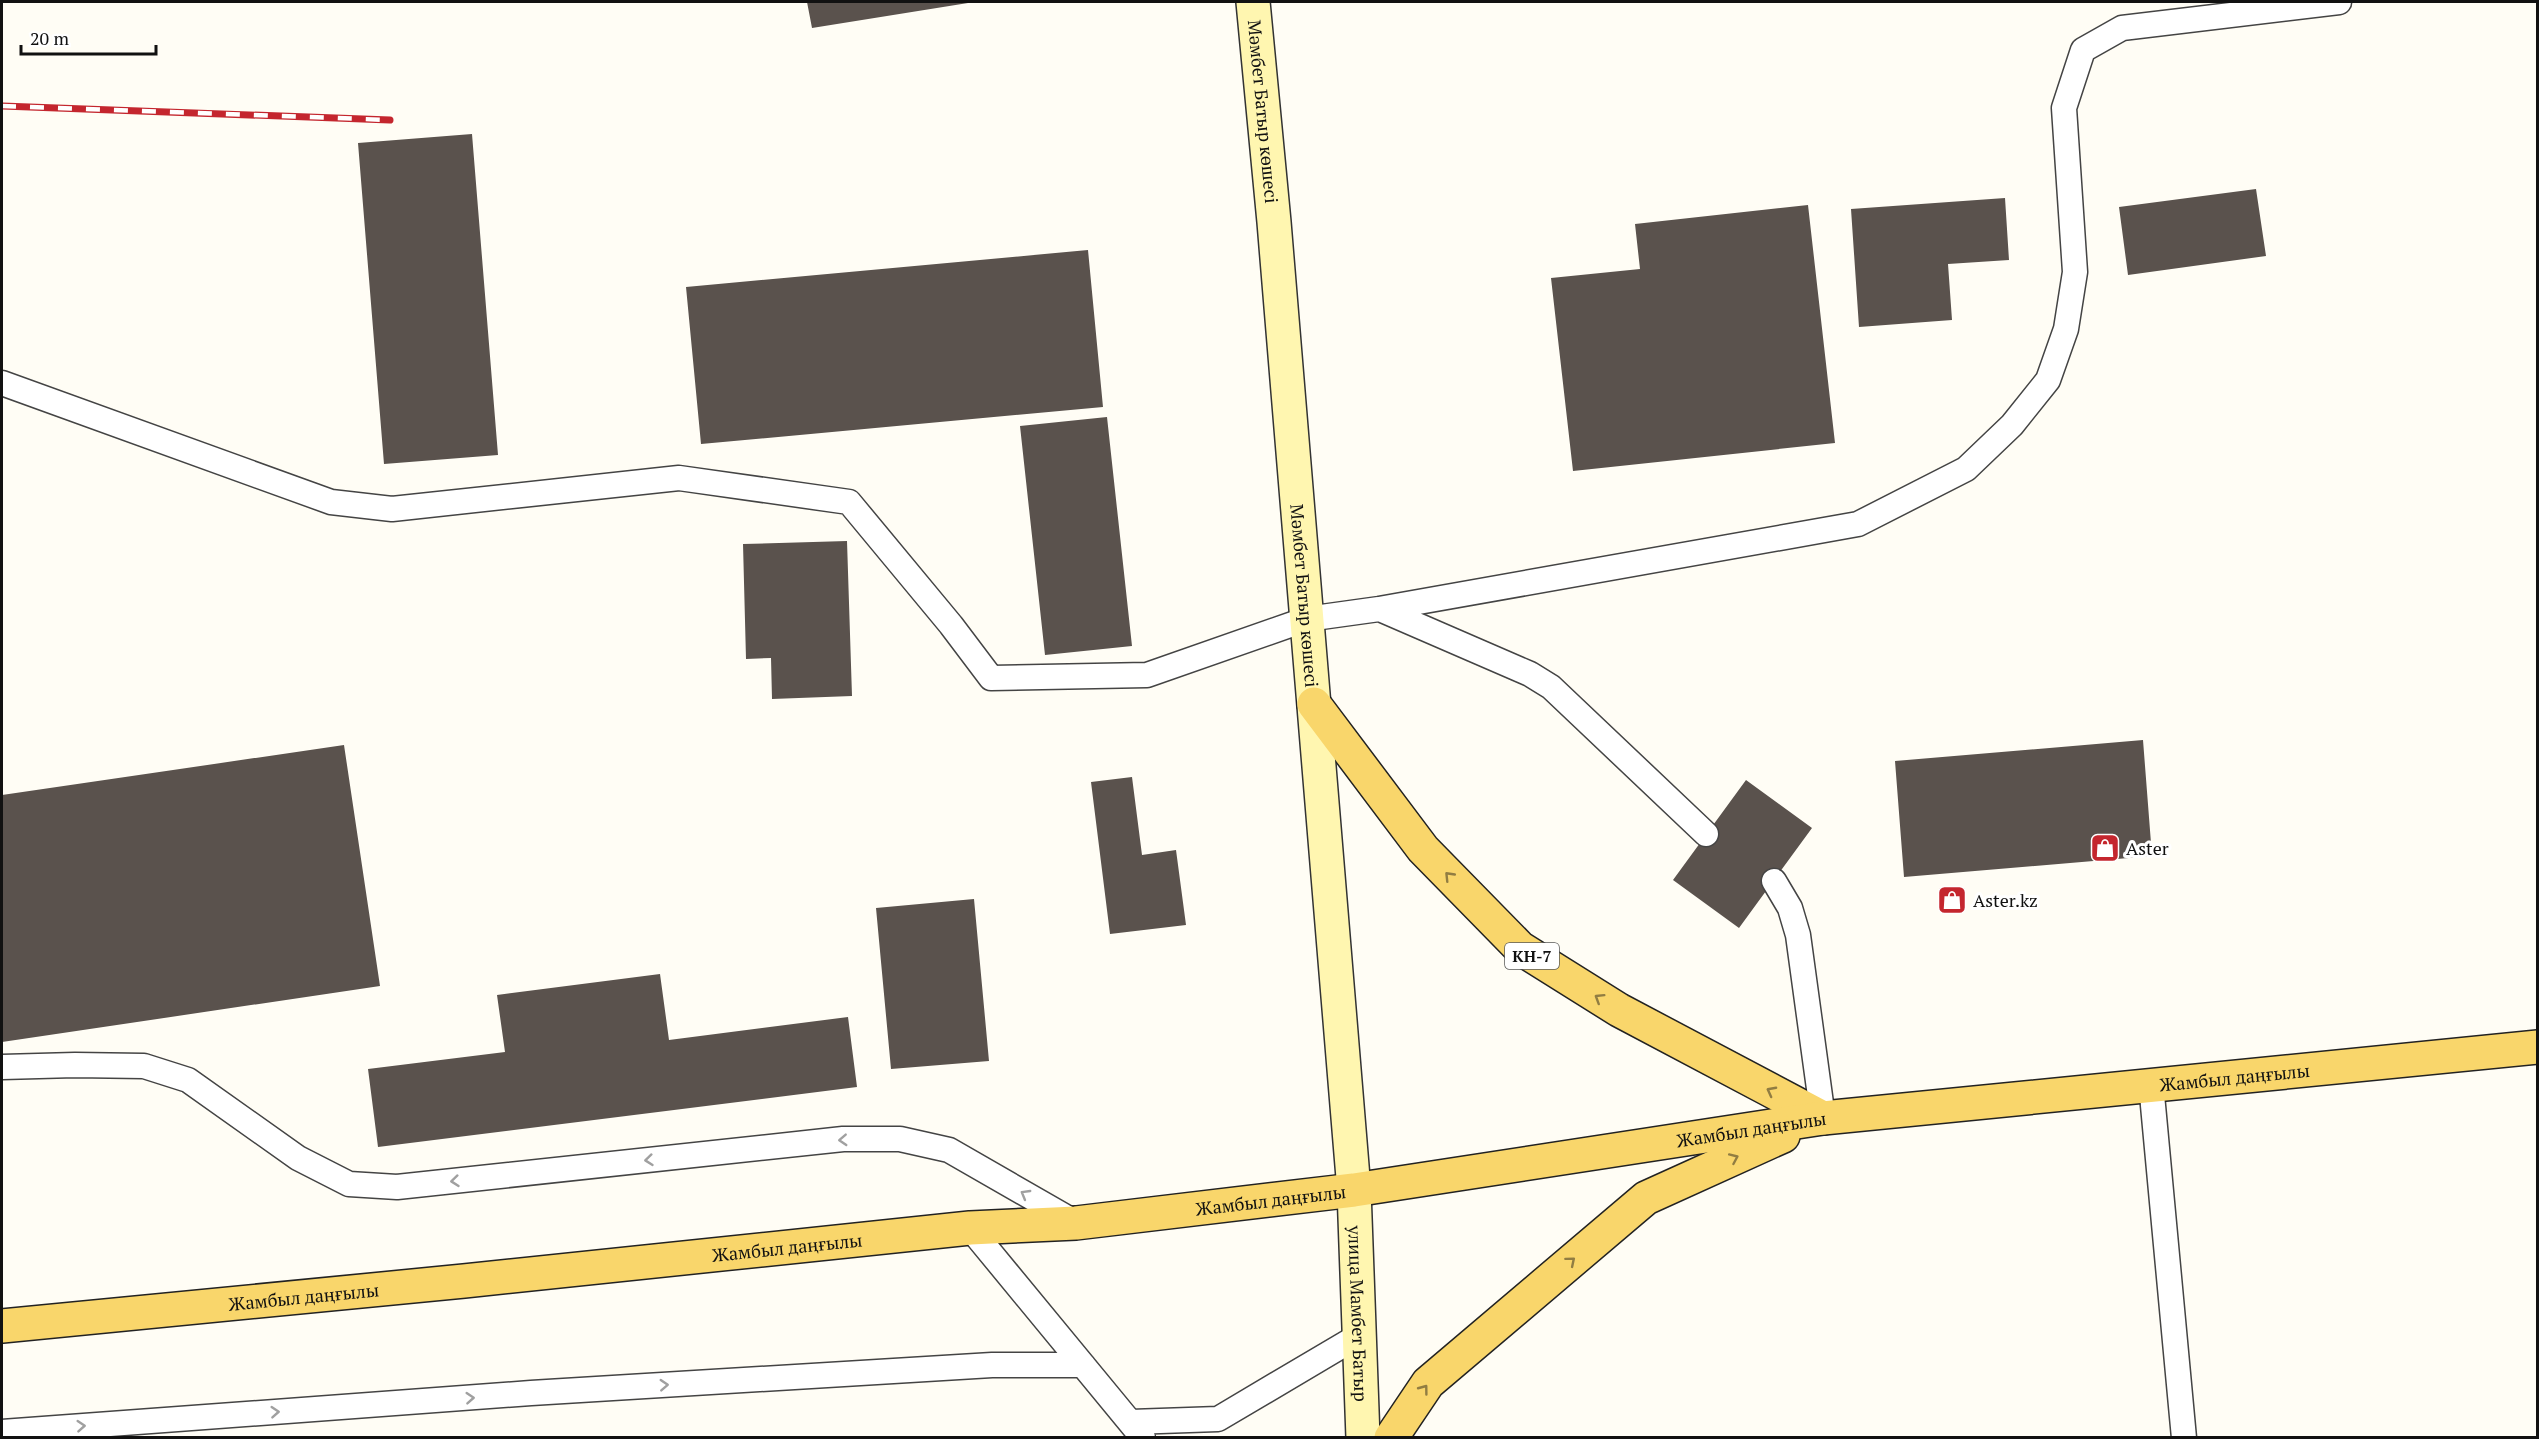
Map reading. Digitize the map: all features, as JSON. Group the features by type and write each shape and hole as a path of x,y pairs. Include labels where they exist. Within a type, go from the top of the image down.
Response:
{"main road":[{"name":"Мәмбет Батыр көшесі","path":"1253,2 1275,234 1354,1190"},
{"name":"КН-7","path":"1314,704 1423,849 1520,948 1619,1010 1822,1118"},
{"name":"Жамбыл даңғылы","path":"2,1326 465,1281 970,1228 1076,1223 1354,1190 1822,1118 2538,1047"},
{"path":"1391,1437 1428,1383 1646,1198 1822,1118"},
{"name":"улица Мамбет Батыр","path":"1354,1190 1363,1437"}],"lane":[{"path":"2,383 331,502 392,509 679,478 849,502 951,625 991,678 1147,675 1307,619 1379,609 1858,524 1966,470 2012,425 2048,380 2066,329 2075,273 2064,108 2084,50 2122,28 2339,2"},
{"path":"1379,609 1530,674 1551,687 1706,834"},
{"path":"1774,881 1790,908 1798,935 1822,1118"},
{"path":"2,1067 144,1066 188,1080 298,1158 349,1184 397,1187 843,1139 900,1139 950,1150 1076,1223"},
{"path":"2151,1084 2184,1437"},
{"path":"970,1228 1137,1430 1218,1419 1360,1335"},
{"path":"2,1432 542,1392 992,1365 1083,1365"}],"building":[{"path":"807,2 968,2 968,3 812,28"},
{"path":"472,134 498,455 384,464 358,143"},
{"path":"2256,189 2266,256 2128,275 2119,207"},
{"path":"2005,198 2009,260 1948,264 1952,320 1859,327 1851,209"},
{"path":"1808,205 1835,443 1573,471 1551,278 1640,269 1635,224"},
{"path":"1088,250 1103,407 701,444 686,287"},
{"path":"1107,417 1132,646 1045,655 1020,426"},
{"path":"847,541 852,696 772,699 771,658 746,659 743,544"},
{"path":"2143,740 2152,856 1904,877 1895,761"},
{"path":"344,745 380,986 2,1042 2,795"},
{"path":"1132,777 1142,855 1176,850 1186,925 1110,934 1091,782"},
{"path":"1746,780 1812,828 1739,928 1673,880"},
{"path":"974,899 989,1061 891,1069 876,908"},
{"path":"660,974 669,1040 848,1017 857,1087 378,1147 368,1069 505,1052 497,995"}],"railway":[{"path":"2,106 390,120"}],"place":[{"name":"Aster","path":"2105,848"},
{"name":"Aster.kz","path":"1952,900"}]}
